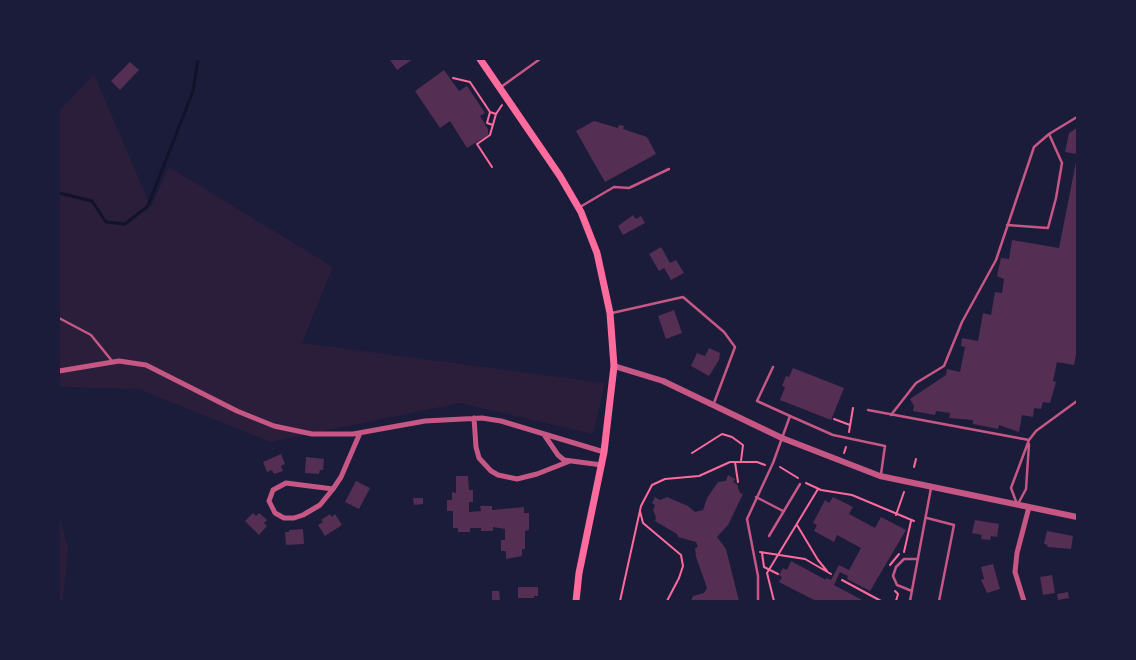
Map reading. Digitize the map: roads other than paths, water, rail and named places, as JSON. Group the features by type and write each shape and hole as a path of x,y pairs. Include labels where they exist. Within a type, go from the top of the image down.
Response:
{"main road":[{"path":"480,59 579,208 597,253 610,313 614,366 604,452 579,573 576,601"}],"street":[{"path":"59,370 112,361 134,362 160,370 217,402 274,426 312,434 360,433 426,421 474,418 501,421 604,452"},
{"path":"614,366 663,381 782,438 880,476 1077,517"},
{"path":"474,418 476,447 479,458 491,471 498,475 517,478 537,474 570,461"},
{"path":"333,490 286,483 273,490 269,501 275,513 284,518 294,518 303,515 320,505 333,490 341,476 360,433"},
{"path":"545,435 558,455 570,461 602,465"},
{"path":"1024,601 1019,589 1016,572 1017,553 1029,507"}],"lane":[{"path":"500,88 540,59"},
{"path":"891,415 916,383 944,366 962,322 996,260 1034,147 1049,134 1077,117"},
{"path":"1007,225 1048,228 1056,198 1062,163 1049,134"},
{"path":"579,208 614,186 630,188 669,169"},
{"path":"610,313 684,297 724,332 735,347 713,405"},
{"path":"59,318 91,335 112,361"},
{"path":"773,367 757,401 833,435 886,446 880,476"},
{"path":"1017,505 1011,488 1029,440 1036,432 1077,401"},
{"path":"868,410 1029,440"},
{"path":"758,601 758,576 746,520 790,416"},
{"path":"1017,505 1026,489 1029,440"},
{"path":"769,536 800,484"},
{"path":"910,601 931,487"},
{"path":"756,496 783,512"},
{"path":"926,518 954,524 939,601"},
{"path":"912,591 897,585 893,576 896,566 904,559 918,559"}],"waterway":[{"path":"59,193 92,201 106,222 125,224 148,206 193,91 198,59"}]}
